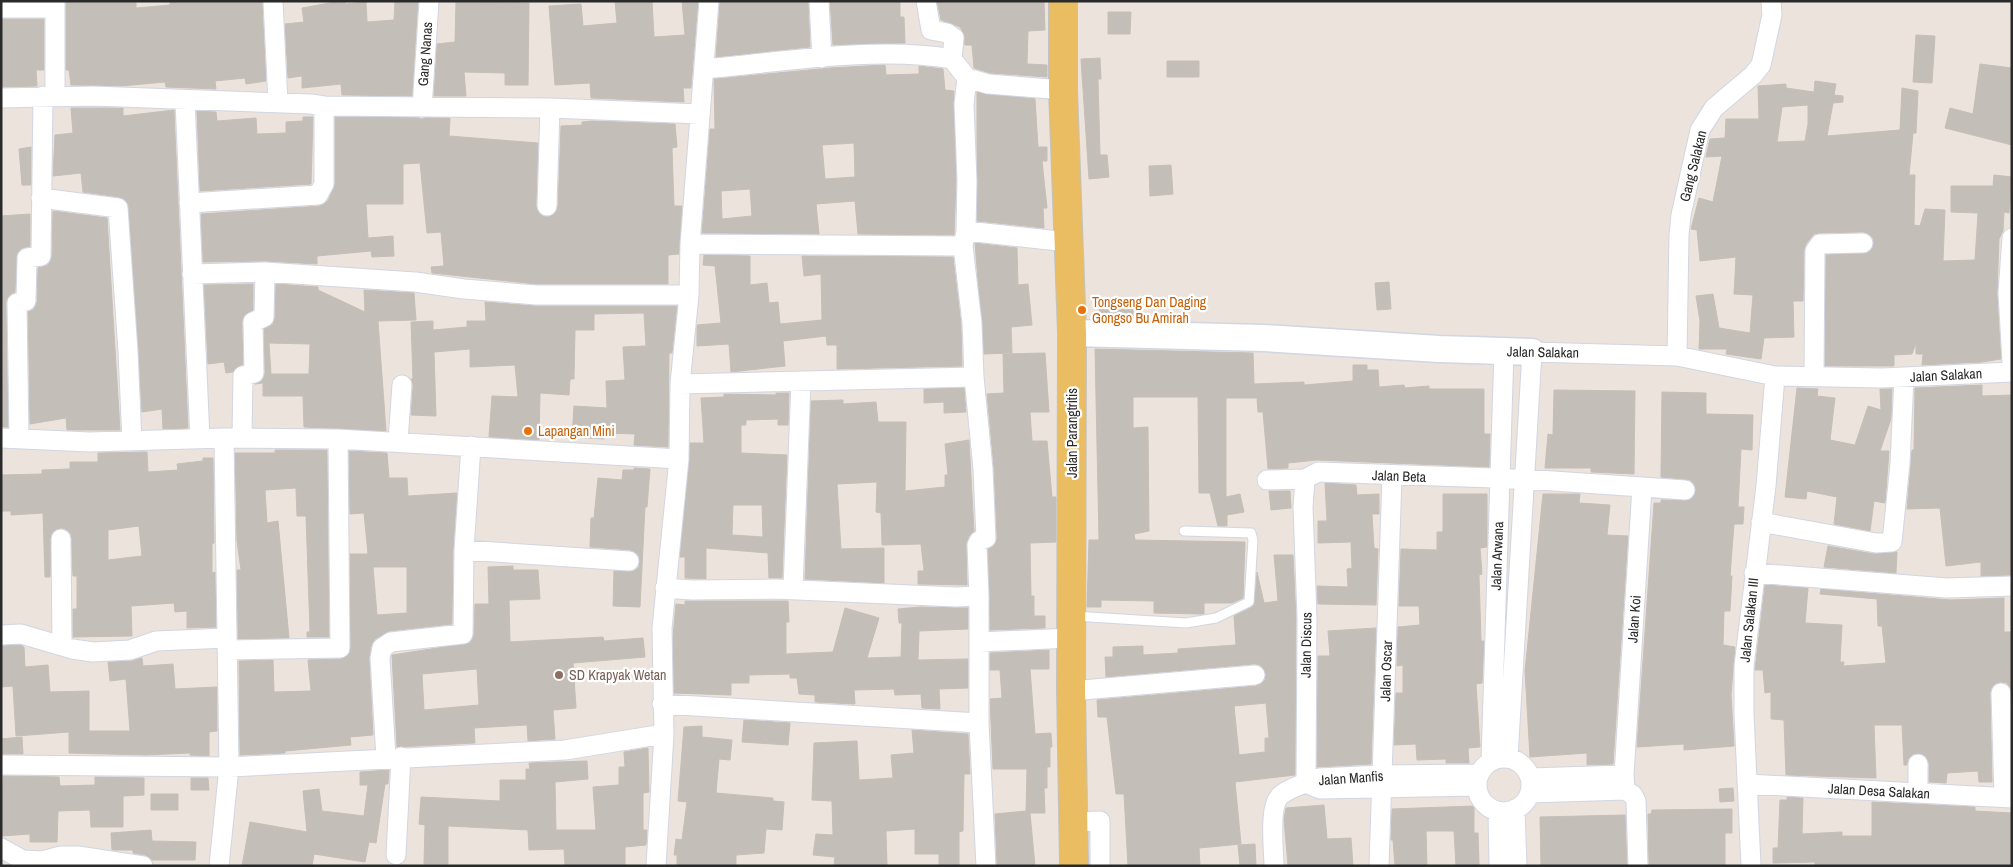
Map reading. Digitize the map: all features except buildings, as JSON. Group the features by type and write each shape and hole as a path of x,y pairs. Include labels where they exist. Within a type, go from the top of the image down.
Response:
{"main road":[{"name":"Jalan Parangtritis","path":"1063,1 1063,90 1072,333 1071,691 1074,866"}],"street":[{"path":"273,1 278,103"},
{"name":"Gang Nanas","path":"422,108 429,1"},
{"path":"656,866 664,734 662,628 678,459 680,384 689,295 690,244 709,1"},
{"path":"819,1 822,58"},
{"path":"926,1 931,30 948,33 954,38 952,59 967,78 988,84 1063,90"},
{"name":"Gang Salakan","path":"1677,356 1681,215 1700,130 1714,108 1753,75 1761,65 1772,15 1771,1"},
{"path":"1,8 55,5 41,198 41,256 26,258 26,301 17,303 10,439 132,441 233,438 338,439 398,441 678,459"},
{"path":"705,69 822,58 914,54 952,59"},
{"path":"967,78 964,104 965,239 972,323 974,377 983,469 986,533 986,540 979,541 977,546 980,596 979,723 986,866"},
{"path":"1,98 49,96 324,106 550,108 700,114"},
{"path":"185,101 200,439"},
{"path":"189,202 313,197 318,194 324,184 324,106"},
{"path":"547,206 550,108"},
{"path":"41,198 118,208 129,361 132,441"},
{"path":"2012,238 2008,293 2012,362"},
{"path":"690,244 965,239 1068,242"},
{"path":"1814,376 1815,251 1817,246 1824,243 1863,242"},
{"path":"192,274 265,272 415,282 464,289 536,295 689,295"},
{"path":"220,866 229,767 227,644 233,438 243,376 254,373 253,322 264,317 265,272"},
{"name":"Jalan Salakan","path":"1072,333 1264,338 1504,351 1677,356 1775,376 1904,377 2012,372"},
{"name":"Jalan Arwana","path":"1489,770 1504,351"},
{"name":"Jalan Arwana","path":"1489,770 1523,479 1532,352"},
{"name":"Jalan Salakan III","path":"1751,866 1744,714 1744,666 1761,522 1775,376"},
{"path":"680,384 974,377"},
{"path":"1761,522 1876,543 1892,542 1900,464 1904,377"},
{"path":"793,589 801,381"},
{"path":"398,441 402,385"},
{"path":"1,635 22,634 62,646 103,652 130,650 156,641 340,648 338,439"},
{"path":"396,855 394,758 380,658 382,648 391,642 463,634 464,550 471,446"},
{"name":"Jalan Beta","path":"1267,480 1305,479 1318,472 1523,479"},
{"name":"Jalan Oscar","path":"1379,866 1392,476"},
{"name":"Jalan Discus","path":"1305,479 1303,507 1307,618 1306,783"},
{"path":"1523,479 1685,490"},
{"name":"Jalan Koi","path":"1625,783 1642,487"},
{"path":"61,539 62,646"},
{"path":"464,550 629,560"},
{"path":"1754,573 1947,588 2012,586"},
{"path":"665,588 692,590 793,589 956,597 980,596"},
{"path":"979,642 1072,627"},
{"path":"1071,691 1255,675"},
{"path":"2001,693 2008,798"},
{"path":"662,704 979,723"},
{"path":"1,764 229,767 565,750 664,734"},
{"path":"1918,764 1918,793"},
{"path":"1525,767 1530,786 1526,800 1507,810 1484,804 1489,770 1525,767"},
{"name":"Jalan Manfis","path":"1274,866 1273,813 1275,802 1284,793 1306,783 1319,778 1382,781 1489,770"},
{"path":"1530,786 1625,783 1636,801 1638,866"},
{"name":"Jalan Desa Salakan","path":"1747,784 2008,798"},
{"path":"1499,866 1507,810"},
{"path":"1507,810 1517,866"},
{"path":"1073,822 1100,821 1100,866"},
{"path":"1,848 22,860 42,862 61,856 78,856 142,866"}],"lane":[{"path":"1072,627 1205,621 1249,602 1253,540 1251,533 1184,531"}],"place":[{"name":"Tongseng Dan Daging Gongso Bu Amirah","path":"1082,310"},
{"name":"Lapangan Mini","path":"528,431"},
{"name":"SD Krapyak Wetan","path":"559,675"}]}
